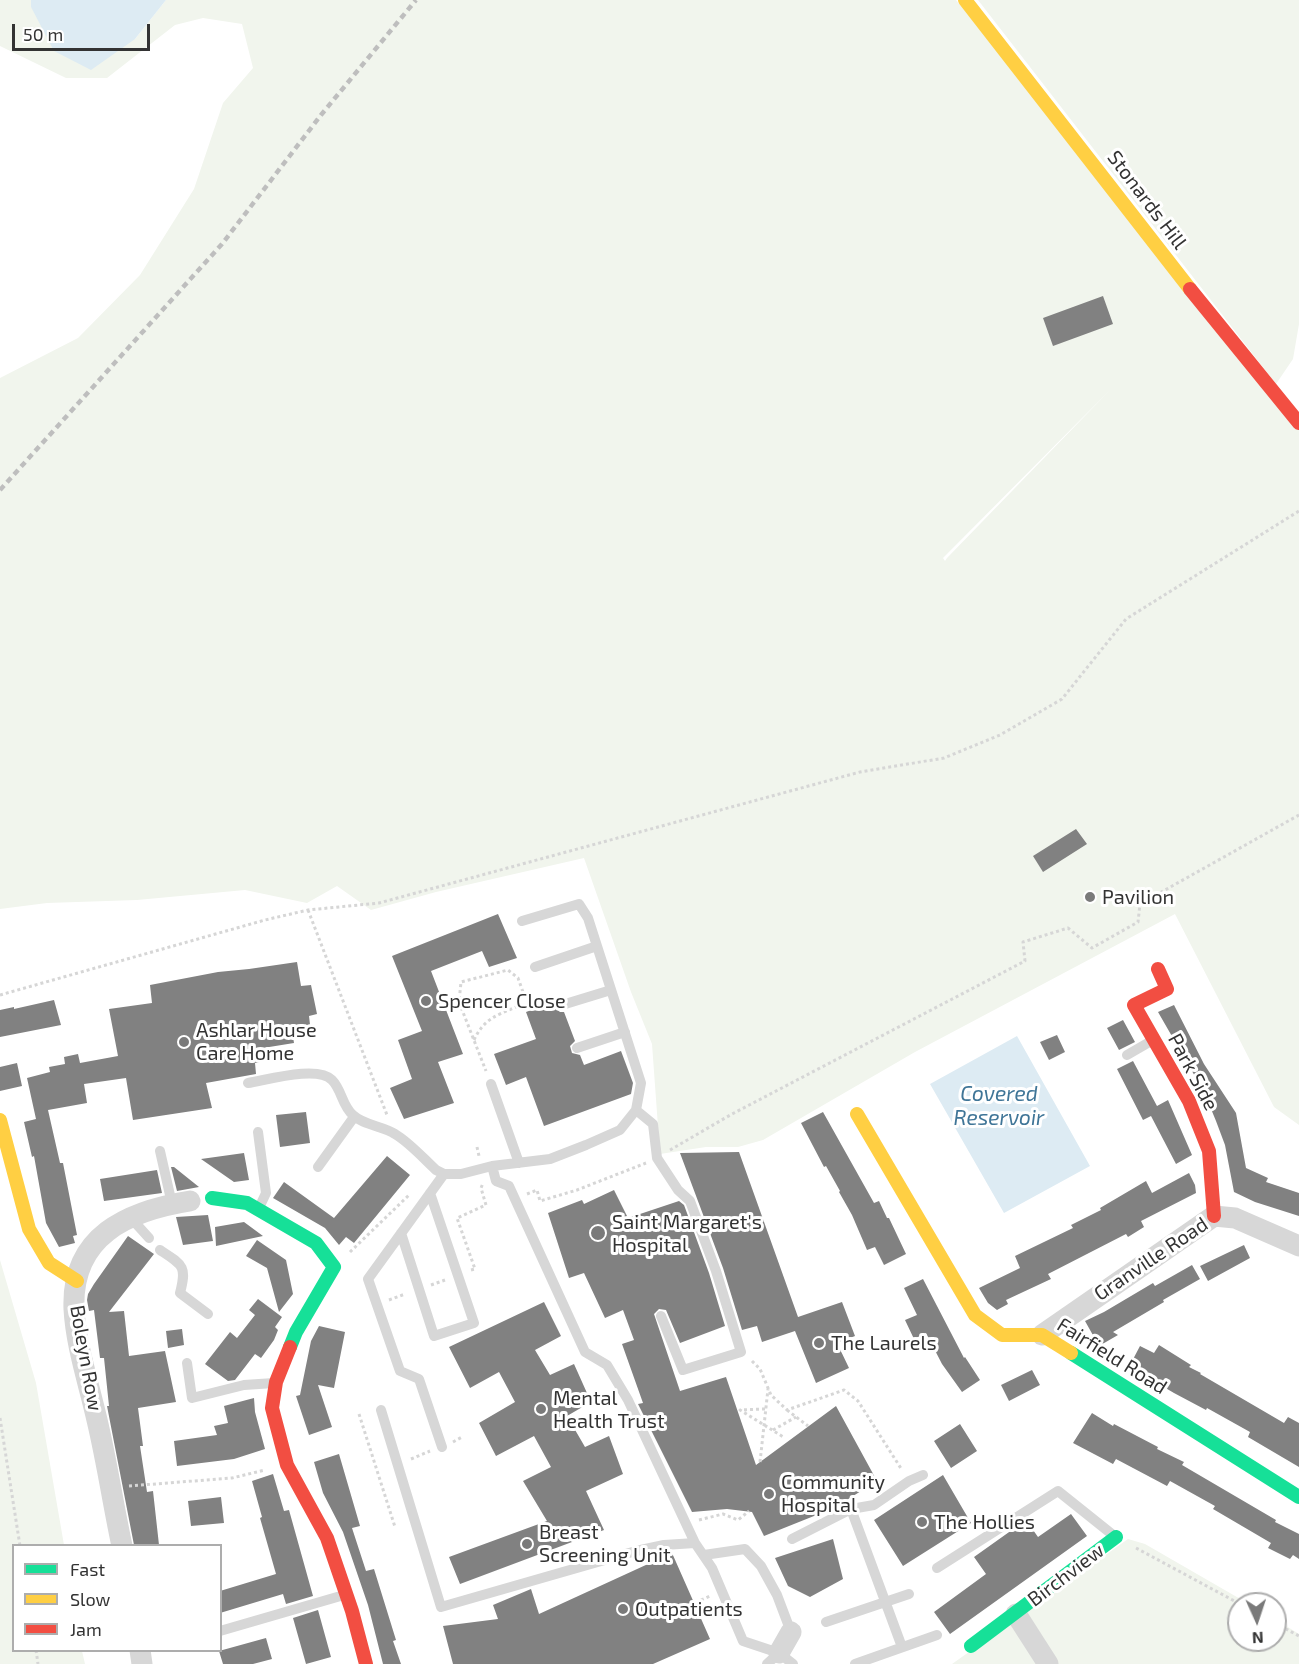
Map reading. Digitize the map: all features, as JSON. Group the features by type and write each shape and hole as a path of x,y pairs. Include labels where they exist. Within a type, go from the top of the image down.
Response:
{"street":[{"name":"Stonards Hill","path":"965,0 1018,64 1242,356 1299,423"},
{"name":"Park Side","path":"1158,969 1167,989 1134,1005 1154,1039 1172,1082 1190,1101 1209,1151 1214,1192 1214,1216"},
{"name":"Fairfield Road","path":"857,1114 975,1315 1002,1335 1042,1335 1299,1497"},
{"path":"0,1120 28,1229 49,1263 77,1281"},
{"path":"212,1198 246,1203 316,1243 334,1267 296,1332 276,1382 272,1408 286,1465 303,1490 327,1538 366,1664"},
{"name":"Boleyn Row","path":"122,1544 77,1329 74,1308 77,1281 83,1260 102,1233 130,1217 181,1202"},
{"name":"Granville Road","path":"1042,1335 1214,1216 1235,1218 1299,1246"},
{"name":"Birchview","path":"971,1646 1116,1537"},
{"name":"Birchview","path":"1016,1614 1048,1664"},
{"path":"780,1660 791,1632"}],"lane":[{"path":"248,1083 279,1081 311,1072 337,1080 346,1107 354,1117 395,1134 436,1170 444,1174 461,1174 487,1167 550,1159 620,1130 636,1110 641,1083 588,918 579,903 522,921"},
{"path":"535,967 597,946"},
{"path":"562,1005 611,990"},
{"path":"577,1048 625,1032"},
{"path":"1127,1054 1154,1039"},
{"path":"491,1084 519,1163"},
{"path":"636,1110 653,1124 657,1158 678,1190 690,1201 716,1271 741,1352 683,1370 661,1316"},
{"path":"318,1167 354,1117"},
{"path":"258,1132 266,1193 258,1210"},
{"path":"160,1151 181,1202"},
{"path":"487,1167 496,1181 509,1186 585,1352 607,1365 628,1400 695,1543 712,1568 742,1641 780,1660"},
{"path":"442,1447 419,1379 400,1371 368,1279 444,1174"},
{"path":"401,1233 434,1336 474,1323 430,1193"},
{"path":"130,1217 149,1238"},
{"path":"160,1250 179,1263 184,1274 180,1293 208,1314"},
{"path":"187,1363 192,1398 244,1385 276,1382"},
{"path":"381,1410 441,1606 636,1551 664,1545 695,1543"},
{"path":"792,1539 851,1509 874,1505 923,1475"},
{"path":"937,1568 1058,1491 1116,1537"},
{"path":"851,1509 902,1647"},
{"path":"704,1555 745,1549 762,1566 777,1595 791,1632"},
{"path":"222,1630 346,1594"},
{"path":"826,1622 909,1594"},
{"path":"855,1664 937,1635"}],"path":[{"path":"0,995 265,920 308,910 379,903 860,772 944,758 1000,735 1062,699 1126,619 1299,511"},
{"path":"514,1198 537,1190 540,1201 577,1190 657,1158 732,1114 1025,961 1023,942 1068,928 1092,948 1138,922 1140,904 1299,815"},
{"path":"308,910 395,1134"},
{"path":"474,1040 480,1026 491,1018 516,1007 523,992 518,978 508,970 461,982 459,1002 491,1084"},
{"path":"477,1148 487,1167"},
{"path":"334,1267 409,1195"},
{"path":"741,1352 760,1369 771,1395 808,1426"},
{"path":"760,1462 768,1388"},
{"path":"787,1410 844,1390 858,1401 909,1482"},
{"path":"765,1409 740,1410 786,1438"},
{"path":"359,1414 395,1527"},
{"path":"773,1430 796,1417"},
{"path":"0,1418 20,1544"},
{"path":"399,1464 462,1437"},
{"path":"110,1486 164,1485 232,1478 286,1465"},
{"path":"1116,1537 1227,1597"}],"shaded area":[{"path":"0,0 31,0 31,7 135,39 166,0 956,0 1299,425 1299,1125 1274,1107 1175,914 915,1052 763,1140 738,1147 706,1147 660,1154 652,1044 631,992 584,858 436,892 371,910 337,886 307,903 245,890 137,900 47,903 0,909 0,378 78,338 140,275 194,189 223,103 253,68 242,24 203,18 175,25 107,78 66,78 0,46","holes":["1112,388 945,561 943,558"]},
{"path":"978,0 1299,0 1299,324 1293,359 1276,384"},
{"path":"0,1260 36,1383 64,1544 12,1544 12,1652 82,1652 85,1664 0,1664"},
{"path":"1128,1539 1145,1544 1228,1592 1227,1652 1287,1652 1287,1626 1299,1634 1299,1664 952,1664"}],"water":[{"path":"31,0 166,0 135,39 91,70 54,51 31,7"},
{"name":"Covered Reservoir","path":"1017,1036 1090,1166 1004,1213 930,1084"}],"building":[{"path":"1103,296 1113,324 1053,346 1043,318"},
{"path":"1076,829 1087,844 1043,872 1033,856"},
{"name":"Spencer Close","path":"498,914 517,958 489,967 482,951 431,971 463,1054 438,1062 454,1103 404,1119 390,1088 412,1079 398,1040 422,1031 392,956"},
{"name":"Ashlar House Care Home","path":"297,962 301,986 311,985 317,1014 309,1016 311,1033 293,1037 294,1043 263,1048 265,1061 255,1063 256,1074 206,1083 212,1108 133,1120 126,1078 84,1084 87,1103 48,1110 60,1163 63,1163 77,1235 73,1236 75,1243 59,1247 46,1223 34,1156 32,1157 24,1122 36,1119 27,1078 50,1072 49,1067 65,1064 64,1057 78,1054 80,1063 118,1056 109,1009 152,1003 150,985 218,972"},
{"path":"54,1000 61,1025 0,1037 0,1010"},
{"name":"Spencer Close","path":"556,1001 555,1008 564,1012 575,1041 570,1046 572,1053 580,1055 584,1065 621,1051 633,1083 631,1094 544,1126 526,1077 506,1085 494,1054 536,1039 526,1012"},
{"path":"1174,1005 1204,1064 1236,1113 1246,1168 1268,1178 1266,1182 1299,1193 1299,1216 1255,1202 1234,1192 1225,1145 1204,1092 1158,1012"},
{"path":"1123,1020 1135,1042 1119,1050 1107,1028"},
{"path":"1057,1035 1065,1052 1049,1060 1040,1042"},
{"path":"1133,1061 1157,1106 1168,1100 1192,1155 1176,1164 1151,1116 1143,1120 1117,1069"},
{"path":"17,1063 22,1086 0,1091 0,1067"},
{"path":"306,1112 310,1143 280,1147 276,1115"},
{"path":"823,1112 874,1203 879,1201 889,1218 906,1254 884,1265 875,1247 867,1250 840,1191 826,1166 824,1167 801,1123"},
{"path":"739,1152 798,1317 842,1302 855,1336 837,1343 849,1368 816,1383 795,1331 762,1342 757,1326 742,1330 723,1268 680,1153"},
{"path":"244,1153 249,1180 234,1182 201,1159"},
{"path":"387,1156 410,1175 354,1243 346,1237 339,1245 325,1228 273,1198 284,1182 334,1218"},
{"path":"171,1167 174,1167 199,1187 177,1191"},
{"path":"157,1170 162,1193 104,1201 100,1179"},
{"path":"1189,1173 1196,1193 1141,1221 1144,1227 1128,1237 1126,1234 1048,1274 1051,1279 1006,1300 1008,1304 997,1310 988,1303 979,1288 1020,1268 1015,1256 1073,1228 1071,1225 1101,1210 1100,1208 1146,1181 1152,1193"},
{"path":"614,1190 628,1218 679,1201 684,1205 709,1273 725,1326 680,1343 666,1310 659,1309 654,1314 680,1391 726,1377 756,1465 836,1406 877,1481 834,1508 764,1536 752,1512 727,1509 692,1512 638,1404 643,1403 622,1344 634,1340 623,1310 605,1318 584,1273 569,1278 548,1213 582,1200 584,1204"},
{"path":"208,1215 213,1241 183,1245 176,1217"},
{"path":"244,1222 263,1236 216,1246 215,1227"},
{"path":"128,1236 154,1254 109,1312 124,1311 129,1356 165,1351 176,1402 138,1408 143,1446 140,1446 147,1492 153,1491 159,1544 134,1544 107,1406 109,1406 104,1358 100,1358 94,1310 89,1311 87,1300 94,1284"},
{"path":"257,1240 286,1260 293,1294 279,1312 267,1268 246,1256"},
{"path":"1244,1245 1250,1258 1208,1281 1200,1266"},
{"path":"1192,1265 1200,1279 1113,1332 1118,1335 1099,1346 1085,1321 1153,1283 1155,1286"},
{"path":"923,1279 964,1358 980,1380 962,1392 942,1364 926,1333 914,1339 905,1320 917,1315 904,1288"},
{"path":"258,1299 282,1317 275,1327 278,1330 261,1358 255,1354 235,1380 228,1381 205,1364 230,1332 237,1338 255,1315 249,1310"},
{"name":"Mental Health Trust","path":"544,1302 561,1336 535,1350 550,1375 574,1364 591,1402 567,1416 585,1447 609,1436 623,1474 586,1491 604,1530 460,1584 449,1557 547,1521 523,1481 551,1467 534,1436 496,1456 479,1423 515,1402 499,1372 470,1388 449,1347"},
{"path":"319,1326 345,1332 334,1388 318,1385 332,1427 309,1435 296,1396 300,1395 311,1341"},
{"path":"182,1329 184,1345 168,1348 166,1331"},
{"path":"1159,1345 1191,1365 1189,1367 1200,1374 1284,1423 1288,1417 1299,1423 1299,1467 1248,1437 1250,1432 1174,1393 1157,1383 1159,1380 1130,1365 1140,1346 1154,1353"},
{"path":"1032,1370 1040,1385 1009,1401 1001,1385"},
{"path":"254,1398 255,1412 265,1449 234,1459 177,1466 174,1441 217,1435 214,1426 228,1423 224,1406"},
{"path":"1092,1413 1184,1462 1182,1465 1276,1520 1275,1522 1299,1534 1299,1559 1293,1555 1290,1559 1268,1548 1271,1543 1213,1509 1215,1506 1170,1481 1167,1486 1116,1459 1113,1464 1073,1443"},
{"path":"960,1424 977,1451 951,1468 934,1441"},
{"path":"339,1454 360,1526 352,1528 366,1571 374,1569 401,1664 383,1664 368,1605 343,1532 323,1493 314,1462"},
{"path":"273,1474 284,1511 289,1510 313,1596 286,1604 283,1594 222,1612 222,1590 276,1574 252,1481"},
{"name":"The Hollies","path":"943,1475 971,1523 903,1566 874,1520"},
{"path":"221,1497 224,1523 191,1526 188,1501"},
{"path":"1071,1514 1087,1536 950,1634 934,1612 986,1574 974,1557 1026,1520 1038,1537"},
{"path":"833,1539 843,1579 810,1597 788,1586 775,1558"},
{"name":"Outpatients","path":"672,1553 710,1639 653,1664 453,1664 443,1626 498,1619 493,1605 531,1589 539,1614"},
{"path":"318,1610 331,1657 306,1664 293,1618"},
{"path":"266,1638 272,1659 253,1664 223,1664 219,1652"}],"railway":[{"path":"0,490 222,244 321,115 416,0"}],"traffic: fast":[{"path":"212,1198 247,1203 316,1243 334,1267 296,1332 290,1347"},
{"path":"1071,1353 1299,1497"},
{"path":"971,1646 1116,1537"}],"traffic: slow":[{"path":"965,0 1190,289"},
{"path":"857,1114 975,1315 1002,1335 1042,1335 1071,1353"},
{"path":"0,1120 29,1229 49,1263 77,1281"}],"traffic: jam":[{"path":"1190,289 1299,423"},
{"path":"1158,969 1167,989 1134,1005 1189,1101 1209,1151 1214,1216"},
{"path":"290,1347 276,1382 272,1408 287,1465 327,1538 352,1611 366,1664"}],"place":[{"name":"Pavilion","path":"1090,897"},
{"name":"Spencer Close","path":"426,1001"},
{"name":"Ashlar House Care Home","path":"184,1042"},
{"name":"Saint Margaret's Hospital","path":"598,1233"},
{"name":"The Laurels","path":"819,1343"},
{"name":"Mental Health Trust","path":"541,1409"},
{"name":"Community Hospital","path":"769,1494"},
{"name":"The Hollies","path":"922,1522"},
{"name":"Breast Screening Unit","path":"527,1544"},
{"name":"Outpatients","path":"623,1609"}]}
